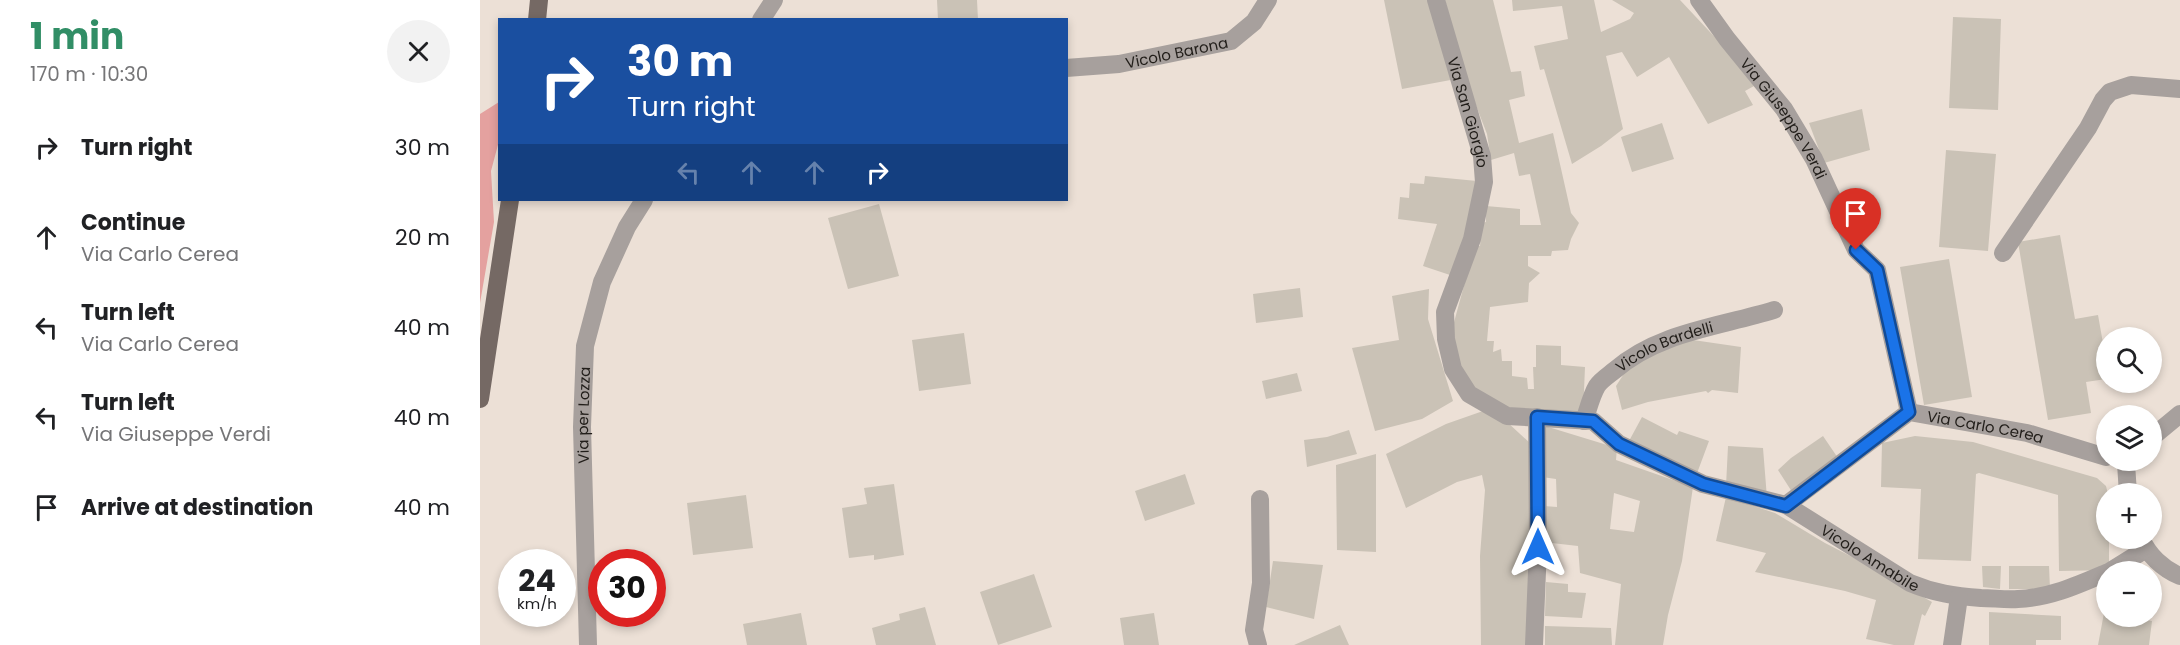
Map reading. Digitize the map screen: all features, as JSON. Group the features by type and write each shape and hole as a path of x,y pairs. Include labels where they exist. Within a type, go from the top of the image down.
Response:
{"main road":[{"path":"537,18 540,0"},
{"path":"480,399 510,201"}],"street":[{"path":"762,18 774,0"},
{"name":"Vicolo Barona","path":"1068,68 1129,62 1232,41 1254,22 1269,0"},
{"name":"Via San Giorgio","path":"1436,0 1482,156 1484,182 1472,239 1445,312 1446,339 1454,369 1469,394 1507,416 1584,421"},
{"name":"Via Giuseppe Verdi","path":"1698,0 1784,109 1814,159 1856,250 1877,270 1909,412"},
{"path":"2003,253 2110,92 2131,85 2180,89"},
{"name":"Via per Lozza","path":"588,645 582,427 585,346 602,282 627,227 643,201"},
{"name":"Vicolo Bardelli","path":"1584,421 1598,385 1629,358 1653,344 1774,310"},
{"name":"Via Carlo Cerea","path":"1786,506 1909,412 2027,433 2096,454"},
{"path":"2162,429 2180,414"},
{"path":"1534,645 1538,547 1537,417"},
{"path":"1584,421 1593,421 1619,444 1703,484 1786,506"},
{"path":"1258,645 1254,630 1260,583 1260,499"},
{"name":"Vicolo Amabile","path":"1786,506 1910,583 1931,592 1959,597 2019,599 2074,587 2096,577"},
{"name":"Vicolo Amabile","path":"2122,561 2137,549"},
{"path":"2149,549 2169,571 2180,576"},
{"path":"1952,645 1959,597"}],"shaded area":[{"path":"498,103 498,145 491,171 494,222 480,303 480,114"}],"building":[{"path":"937,0 977,0 978,18 938,18"},
{"path":"1384,0 1434,0 1456,79 1402,89"},
{"path":"1445,0 1493,0 1511,72 1521,71 1525,96 1509,100 1519,143 1553,133 1571,213 1579,223 1568,250 1552,251 1551,256 1528,256 1528,266 1540,273 1529,283 1528,302 1490,307 1487,341 1494,341 1493,352 1501,349 1502,361 1512,361 1512,376 1527,378 1528,389 1534,389 1533,367 1536,367 1536,345 1561,346 1561,365 1585,367 1583,414 1503,409 1470,385 1457,361 1453,326 1475,245 1480,246 1482,223 1486,222 1486,206 1520,209 1520,225 1541,225 1530,174 1519,176 1514,153 1491,160 1487,134 1467,82"},
{"path":"1512,0 1594,0 1601,32 1630,19 1634,13 1612,0 1680,0 1725,48 1754,86 1745,91 1753,105 1708,124 1669,57 1637,77 1622,52 1606,56 1623,129 1572,164 1544,69 1540,70 1534,46 1568,39 1562,6 1513,11"},
{"path":"1953,17 2001,19 1998,110 1949,108"},
{"path":"1862,109 1870,150 1824,163 1809,123"},
{"path":"1662,123 1674,159 1632,172 1621,137"},
{"path":"1946,150 1996,154 1988,251 1939,247"},
{"path":"1425,176 1477,181 1476,195 1453,276 1423,266 1437,224 1398,219 1400,197 1409,198 1410,183 1424,184"},
{"path":"879,204 899,276 848,289 828,218"},
{"path":"2060,235 2075,319 2098,315 2100,327 2096,327 2096,380 2086,382 2091,413 2048,420 2018,242"},
{"path":"1949,259 1972,397 1924,405 1900,267"},
{"path":"1300,288 1303,317 1256,323 1253,294"},
{"path":"1429,289 1428,319 1453,401 1422,419 1375,431 1352,348 1399,340 1392,296"},
{"path":"964,333 971,384 919,391 912,340"},
{"path":"1693,340 1741,347 1738,393 1712,390 1708,393 1706,391 1648,402 1622,410 1616,386 1629,366 1643,356"},
{"path":"1297,373 1302,391 1266,399 1262,381"},
{"path":"1483,411 1506,421 1532,445 1527,645 1481,645 1480,556 1485,490 1482,475 1457,482 1406,508 1386,454 1446,424"},
{"path":"1642,417 1677,435 1679,431 1709,441 1696,476 1629,441"},
{"path":"1545,426 1617,448 1616,460 1693,487 1682,561 1663,645 1615,645 1621,584 1580,573 1578,546 1543,542 1544,506 1557,507 1556,479 1542,477","holes":["1614,493 1640,501 1634,532 1610,529"]},
{"path":"1349,430 1357,454 1307,467 1304,440 1327,437"},
{"path":"1823,436 1840,461 1794,495 1778,470"},
{"path":"1915,436 1973,442 2097,478 2103,483 2096,483 2096,549 2109,549 2109,561 2096,561 2096,570 2059,571 2058,495 1979,473 1976,474 1971,561 1918,559 1921,489 1881,487 1882,443"},
{"path":"1728,446 1763,448 1767,498 1726,486"},
{"path":"1376,454 1376,552 1337,550 1336,465"},
{"path":"1185,474 1195,504 1145,521 1135,491"},
{"path":"894,484 904,555 874,560 874,555 849,558 842,508 867,504 864,488"},
{"path":"746,495 753,548 693,555 687,503"},
{"path":"1726,497 1775,513 1932,602 1925,616 1922,614 1914,645 1894,645 1866,639 1876,600 1755,572 1766,553 1716,541"},
{"path":"1273,561 1323,565 1314,619 1266,607"},
{"path":"1982,566 2001,566 2000,589 1983,587"},
{"path":"2009,566 2049,566 2050,589 2009,589"},
{"path":"1034,574 1052,627 998,645 980,592"},
{"path":"1546,582 1568,584 1568,592 1586,593 1582,618 1545,616"},
{"path":"925,607 936,645 876,645 872,628 900,620 899,614"},
{"path":"1989,612 2061,616 2061,640 2036,640 2036,645 1989,645"},
{"path":"801,613 807,645 747,645 743,624"},
{"path":"1154,613 1159,645 1124,645 1120,618"},
{"path":"1340,625 1349,645 1294,645"},
{"path":"1545,626 1611,628 1612,645 1545,645"},
{"path":"2101,627 2151,627 2149,645 2098,645"}],"route":[{"path":"1538,547 1537,417 1593,421 1619,444 1703,484 1786,506 1909,412 1877,270 1856,250"}]}
